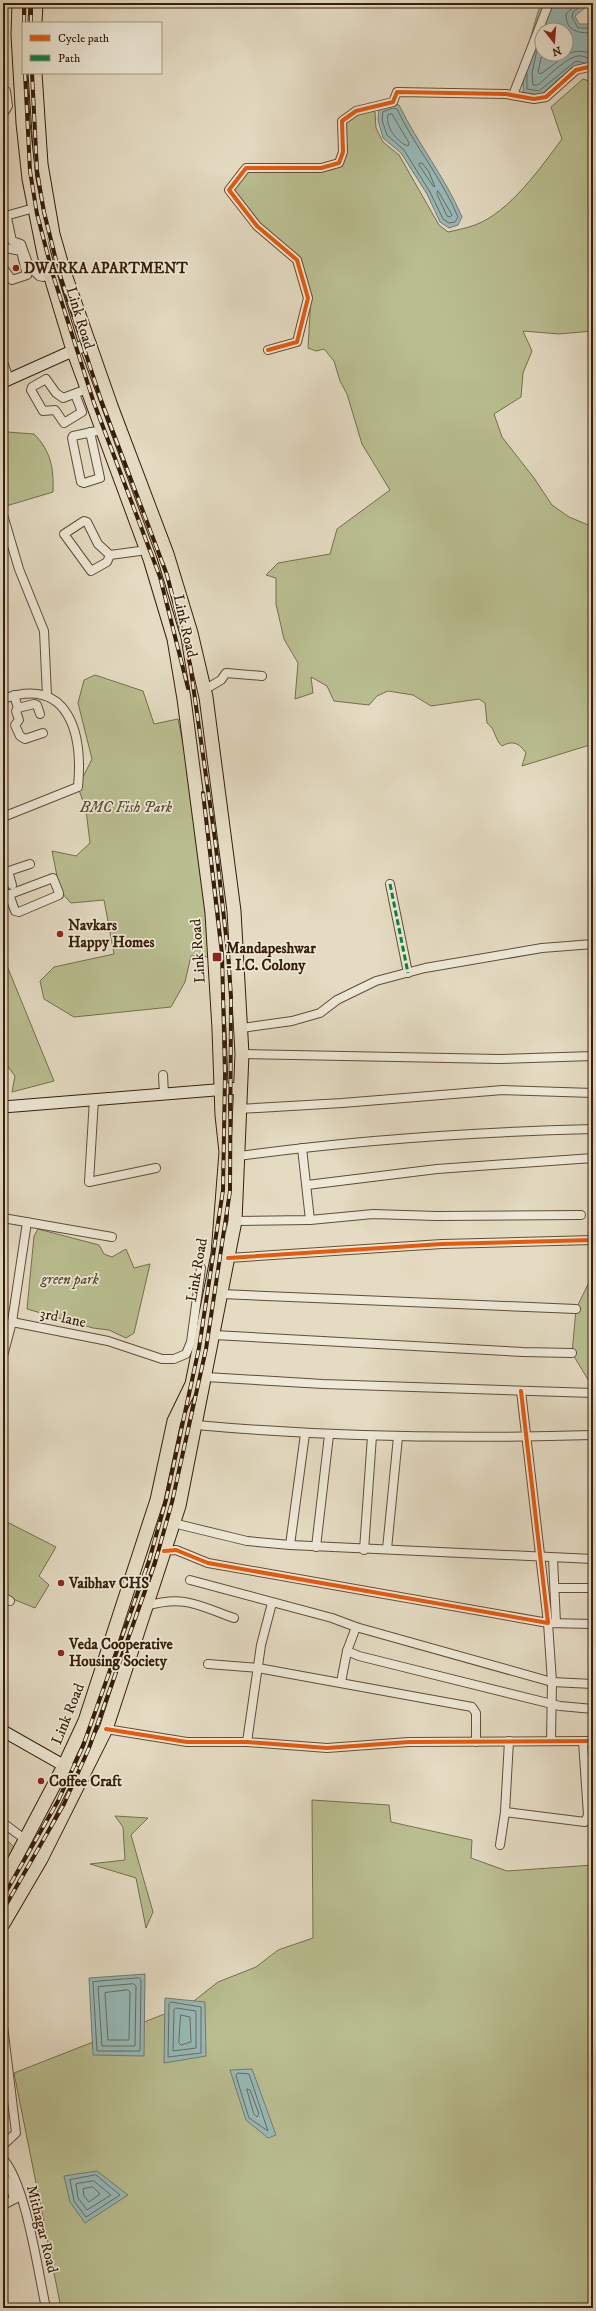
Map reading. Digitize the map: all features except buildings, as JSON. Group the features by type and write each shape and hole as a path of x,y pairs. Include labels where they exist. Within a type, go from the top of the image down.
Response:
{"main road":[{"name":"Link Road","path":"3,1882 64,1766 85,1721 106,1661 157,1500 174,1421 192,1384 218,1254 226,1152 221,1089 212,913 184,699 174,639 147,550 96,431 81,391 73,350 50,275 28,179 18,35 20,3"},
{"path":"35,22 36,3"},
{"name":"Link Road","path":"3,1924 42,1859 84,1777 106,1729 173,1523 206,1377 235,1221 239,1156 239,1109 242,1054 242,1028 234,911 204,690 191,634 168,554 111,406 63,269 50,217 41,164 35,74"}],"street":[{"path":"513,95 549,3"},
{"path":"268,350 297,342 308,298 297,260 257,226 229,190 246,168 321,168 339,163 343,152 342,121 356,111 393,102 398,92 452,91 513,95 534,99 546,97 576,70 593,66"},
{"path":"3,114 8,106 4,91 21,87"},
{"path":"34,208 9,215 7,218 12,241 21,244 32,270 43,277 50,275"},
{"path":"3,268 12,280 27,275 21,251 4,247"},
{"path":"3,362 6,381 90,343"},
{"path":"46,379 56,393 63,398 81,391 82,412 64,423 55,410 43,411 31,390 32,387 46,379"},
{"path":"96,431 100,478 84,483 81,482 72,438 73,436 96,431"},
{"path":"3,514 19,569 44,631 47,696"},
{"path":"84,521 87,522 98,544 110,555 107,562 91,571 64,534 84,521"},
{"path":"110,555 147,550"},
{"path":"204,690 221,680 226,673 262,676"},
{"path":"3,699 21,693 47,696 58,702 69,716 76,739 80,767 78,786 3,817"},
{"path":"14,695 18,708 16,711 19,720 15,725 20,736 26,739 43,733"},
{"path":"18,708 34,704 37,705 40,714"},
{"path":"12,885 5,872 30,864"},
{"path":"3,884 5,896 15,911 19,912 59,895 59,891 53,878 5,896"},
{"path":"390,884 408,973"},
{"path":"242,1028 292,1021 320,1013 337,1000 376,981 408,973 542,948 593,944"},
{"path":"242,1054 499,1059 593,1056"},
{"path":"165,1075 166,1093"},
{"path":"3,1107 240,1088"},
{"path":"239,1109 342,1103 503,1090 593,1093"},
{"path":"94,1100 88,1182 156,1168"},
{"path":"239,1156 302,1148 491,1132 593,1129"},
{"path":"302,1148 310,1220"},
{"path":"307,1185 436,1169 593,1158"},
{"path":"235,1221 310,1220 373,1214 436,1216 581,1215"},
{"path":"3,1218 112,1237"},
{"path":"3,1356 12,1322 27,1222"},
{"path":"228,1258 442,1244 593,1240"},
{"name":"3rd lane","path":"12,1322 108,1341 162,1359 174,1359 186,1354 191,1342 201,1268"},
{"path":"221,1294 576,1308"},
{"path":"214,1335 523,1352 572,1353"},
{"path":"206,1377 324,1384 593,1393"},
{"path":"521,1391 539,1558 552,1623"},
{"path":"196,1425 305,1434 398,1437 525,1437 592,1435"},
{"path":"290,1545 305,1434"},
{"path":"316,1547 329,1435"},
{"path":"364,1550 372,1436"},
{"path":"387,1549 398,1437"},
{"path":"173,1523 247,1541 290,1545 364,1550 387,1549 539,1558 593,1559"},
{"path":"164,1551 176,1550 208,1563 552,1623 593,1624"},
{"path":"551,1741 550,1703 552,1682 552,1623 556,1588 553,1558"},
{"path":"190,1580 332,1618 356,1627 552,1682 593,1684"},
{"path":"556,1588 593,1588"},
{"path":"146,1606 163,1601 183,1600 234,1618"},
{"path":"247,1742 258,1668 268,1615 272,1603"},
{"path":"341,1682 347,1651 356,1627"},
{"path":"347,1651 414,1672 550,1703 593,1709"},
{"path":"208,1664 258,1668 472,1707 476,1713 476,1742"},
{"path":"106,1729 187,1742 247,1742 327,1748 409,1742 593,1741"},
{"path":"3,1731 84,1777"},
{"path":"500,1845 505,1812 509,1741"},
{"path":"505,1812 585,1822 588,1815 583,1741"},
{"path":"3,1823 26,1840"},
{"path":"3,2026 16,2133 3,2146"},
{"name":"Mithagar Road","path":"3,2159 7,2164 18,2197 46,2308"},
{"path":"3,2174 18,2197 3,2205"}],"green space":[{"path":"583,79 593,82 593,331 559,334 523,331 532,351 523,373 521,397 494,414 502,437 534,478 552,505 569,517 593,527 593,744 522,766 526,753 516,744 509,743 502,746 499,743 492,728 487,723 485,703 479,699 431,706 413,695 388,691 377,696 369,705 334,701 327,686 311,677 313,693 295,699 298,663 284,639 276,604 276,578 266,575 278,563 330,554 337,529 390,490 362,444 347,394 340,381 334,361 324,349 316,351 308,348 311,296 298,258 258,223 232,190 248,171 341,166 344,123 359,113 372,110 375,112 376,128 383,142 399,155 439,225 448,232 472,226 488,219 524,188 562,139 551,107"},
{"path":"7,432 34,434 40,440 48,454 52,468 53,492 6,506 3,499 3,434"},
{"name":"BMC Fish Park","path":"95,675 143,691 154,724 178,719 197,811 210,957 191,956 185,982 171,1007 74,1017 44,999 40,981 54,967 114,954 104,900 71,903 60,891 52,851 76,856 90,843 86,810 78,787 92,759 78,703 84,680"},
{"path":"3,956 54,1081 12,1092 15,1076 3,1060"},
{"name":"green park","path":"38,1229 99,1245 104,1254 112,1257 126,1249 134,1268 150,1264 134,1333 126,1338 109,1330 93,1328 27,1309 34,1236"},
{"path":"593,1274 593,1388 572,1353 576,1309"},
{"path":"3,1520 56,1547 39,1576 49,1585 35,1608 3,1595"},
{"path":"312,1800 389,1805 391,1822 472,1840 471,1858 507,1871 593,1865 593,2308 61,2308 14,2073 190,2004 218,1982 256,1967 278,1950 313,1938"},
{"path":"115,1816 148,1818 131,1835 153,1912 146,1928 136,1878 90,1864 125,1860 123,1827"},
{"path":"3,1836 14,1847 3,1867"}],"water":[{"path":"541,3 591,3 575,16 579,24 593,24 593,70 579,65 557,80 541,95 523,93 524,70 534,26 534,62 574,62 574,22 535,22"},
{"path":"394,104 399,105 414,133 448,188 462,217 458,225 449,228 440,222 427,194 401,153 383,138 378,120 379,108"},
{"path":"145,1974 144,2056 93,2055 89,1978"},
{"path":"165,1998 205,2002 206,2056 164,2063"},
{"path":"252,2069 276,2135 268,2138 246,2120 230,2070"},
{"path":"97,2171 128,2195 85,2223 70,2202 64,2176"}],"railway":[{"path":"24,3 24,22"},
{"path":"31,3 31,22"},
{"path":"25,74 30,171 37,214 53,275 94,403 160,577 188,688"},
{"path":"3,1910 64,1804 89,1748 155,1563 172,1502 206,1349 230,1191 231,997 228,953 215,839 190,664 167,575 101,400 59,272 44,212 37,171 32,74"},
{"path":"3,1897 58,1801 83,1746 149,1561 166,1500 199,1348 223,1190 225,1074 222,954 203,793"}],"marked path":[{"path":"390,884 408,973"}],"cycle path":[{"path":"268,350 297,342 308,298 297,260 257,226 229,190 246,168 321,168 339,163 343,152 342,121 356,111 393,102 397,92 506,94 534,99 546,97 576,70 593,66"},
{"path":"228,1258 442,1244 593,1240"},
{"path":"164,1551 176,1550 208,1563 548,1623 521,1391"},
{"path":"106,1729 187,1742 247,1742 327,1748 409,1742 593,1741"}],"place":[{"name":"DWARKA APARTMENT","path":"16,268"},
{"name":"Navkars Happy Homes","path":"60,934"},
{"name":"Mandapeshwar - I.C. Colony","path":"217,957"},
{"name":"Vaibhav CHS","path":"61,1583"},
{"name":"Veda Cooperative Housing Society","path":"61,1653"},
{"name":"Coffee Craft","path":"41,1781"}]}
